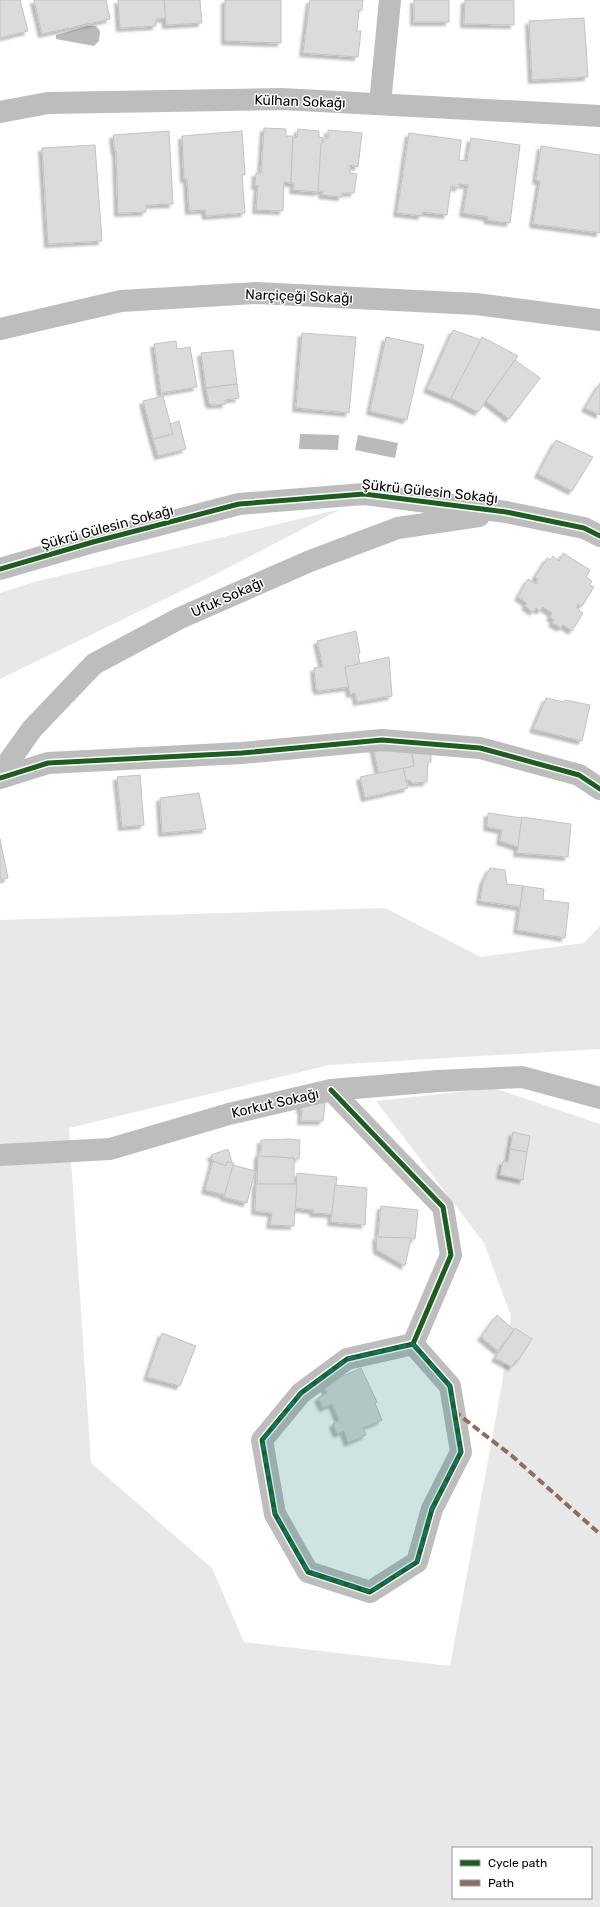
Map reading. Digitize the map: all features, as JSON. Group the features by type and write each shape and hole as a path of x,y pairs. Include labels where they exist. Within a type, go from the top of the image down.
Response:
{"street":[{"path":"380,104 390,0"},
{"name":"Külhan Sokağı","path":"0,112 48,103 282,99 600,116"},
{"name":"Narçiçeği Sokağı","path":"0,329 121,302 257,293 476,304 600,320"},
{"name":"Şükrü Gülesin Sokağı","path":"0,569 93,542 239,504 364,494 506,512 584,528 600,536"},
{"name":"Ufuk Sokağı","path":"0,774 32,729 94,664 180,618 310,561 398,528 506,512"},
{"path":"0,778 48,764 242,753 382,740 480,748 579,775 600,789"},
{"name":"Korkut Sokağı","path":"0,1155 110,1149 229,1114 331,1090 438,1081 522,1077 600,1098"},
{"path":"331,1090 443,1206 451,1255 413,1344"},
{"path":"413,1344 450,1386 461,1452 432,1509 417,1562 370,1592 308,1572 275,1514 262,1440 301,1393 347,1359 413,1344"}],"highlighted area":[{"path":"413,1344 450,1386 461,1452 432,1509 417,1562 370,1592 308,1572 275,1514 262,1440 301,1393 347,1359"}],"shaded area":[{"path":"88,26 96,26 100,31 99,41 94,46 56,39 56,35"},
{"path":"300,434 339,435 338,450 299,449"},
{"path":"358,435 398,443 395,458 355,450"},
{"path":"341,509 214,575 0,679 0,593 34,582"},
{"path":"385,908 481,957 584,943 600,926 600,1049 329,1065 69,1128 91,1463 212,1568 244,1642 450,1666 501,1390 511,1316 484,1243 376,1101 494,1088 600,1124 600,1907 0,1907 0,920"}],"building":[{"path":"0,0 20,0 28,31 0,38"},
{"path":"34,0 106,0 110,19 42,34"},
{"path":"118,0 164,0 166,18 156,19 156,26 120,28"},
{"path":"164,0 200,0 202,23 166,25"},
{"path":"225,0 281,0 281,43 225,41"},
{"path":"310,0 363,0 362,10 359,10 357,31 361,31 358,57 303,53"},
{"path":"414,0 449,0 449,22 414,22"},
{"path":"465,0 514,0 514,25 464,24"},
{"path":"584,18 588,77 532,80 529,21"},
{"path":"264,128 286,129 286,136 293,136 291,183 284,182 283,211 256,210 258,185 255,186 256,173 261,173"},
{"path":"298,129 319,131 319,137 323,138 318,192 293,190 294,183 291,183 293,138 297,137"},
{"path":"328,130 362,133 358,167 350,165 350,173 357,174 354,193 342,193 342,197 322,195 323,191 318,191 321,143 323,143 323,138 328,138"},
{"path":"169,131 173,204 146,205 146,212 118,213 116,151 115,152 113,135"},
{"path":"242,131 245,175 242,175 245,213 206,216 205,210 189,211 187,179 184,179 182,136"},
{"path":"409,133 461,140 459,160 467,161 471,138 520,145 510,223 487,220 488,217 463,213 468,185 459,184 459,188 451,186 447,215 422,212 422,216 397,213"},
{"path":"95,145 102,241 48,244 42,148"},
{"path":"541,146 600,155 600,233 533,224 540,181 536,180"},
{"path":"453,330 481,340 451,399 427,389"},
{"path":"302,333 356,337 349,413 296,408"},
{"path":"386,337 424,345 407,420 370,411"},
{"path":"482,337 518,356 478,412 451,398"},
{"path":"176,341 177,349 190,347 197,387 161,393 154,344"},
{"path":"233,350 237,384 206,388 201,353"},
{"path":"515,360 540,378 509,419 486,401"},
{"path":"600,383 600,415 585,408"},
{"path":"237,384 239,398 225,400 226,404 211,405 209,403 206,388"},
{"path":"163,396 173,434 153,439 143,401"},
{"path":"179,421 186,449 158,456 153,439 173,434 170,424"},
{"path":"556,440 593,457 572,491 538,474"},
{"path":"563,553 590,570 586,577 592,581 590,585 594,587 582,606 578,604 576,608 583,613 572,631 563,625 561,628 552,623 554,620 550,617 552,613 543,607 540,611 536,608 533,612 525,606 527,603 518,597 528,579 536,584 538,579 535,577 547,558 550,560 553,556 559,561"},
{"path":"356,631 360,653 358,654 360,664 345,667 349,687 318,691 316,688 314,668 323,667 317,641"},
{"path":"389,657 392,696 357,702 355,693 350,694 345,667"},
{"path":"546,698 590,705 582,741 533,729"},
{"path":"430,741 431,762 428,762 427,782 412,783 410,780 406,781 403,768 414,766 411,749"},
{"path":"373,746 411,749 414,766 379,774"},
{"path":"403,768 408,788 365,798 360,777"},
{"path":"140,775 144,825 122,827 117,777"},
{"path":"199,793 206,829 162,833 160,798"},
{"path":"488,813 522,818 518,847 500,841 502,830 487,827"},
{"path":"522,817 571,824 568,857 517,853"},
{"path":"0,839 8,878 0,880"},
{"path":"490,868 505,870 507,884 523,886 520,907 480,901 483,882"},
{"path":"523,886 544,889 543,900 569,903 565,938 517,930"},
{"path":"301,1095 326,1096 323,1121 301,1121"},
{"path":"513,1132 530,1136 527,1152 510,1149"},
{"path":"261,1140 300,1140 299,1159 258,1156 261,1150"},
{"path":"228,1149 232,1162 227,1162 226,1166 213,1161 211,1155"},
{"path":"510,1149 527,1152 523,1180 500,1175 503,1161 508,1162"},
{"path":"258,1156 294,1158 294,1184 257,1184"},
{"path":"213,1161 226,1166 227,1162 234,1163 225,1195 205,1190"},
{"path":"233,1165 255,1171 247,1203 224,1197"},
{"path":"297,1173 337,1177 332,1214 313,1213 313,1210 295,1208"},
{"path":"256,1184 297,1184 294,1226 270,1225 272,1213 255,1211"},
{"path":"335,1185 367,1188 365,1225 331,1222"},
{"path":"381,1206 418,1210 415,1239 378,1237"},
{"path":"376,1237 411,1238 405,1266 377,1250"},
{"path":"497,1315 514,1330 498,1351 481,1337"},
{"path":"515,1328 532,1339 512,1367 495,1358"},
{"path":"162,1333 196,1346 180,1386 147,1377"},
{"path":"361,1368 377,1402 375,1403 382,1420 363,1428 366,1435 348,1443 344,1431 337,1434 333,1424 339,1420 332,1404 323,1408 318,1398 327,1393 323,1385"}],"marked path":[{"path":"454,1411 512,1456 600,1534"}],"cycle path":[{"path":"0,569 93,542 239,504 364,494 506,512 584,528 600,536"},
{"path":"0,778 48,763 242,753 382,740 480,748 579,775 600,789"},
{"path":"331,1090 443,1207 451,1255 413,1344 347,1359 301,1393 262,1440 275,1514 308,1572 370,1592 417,1562 432,1509 461,1452 450,1386 413,1344"}]}
